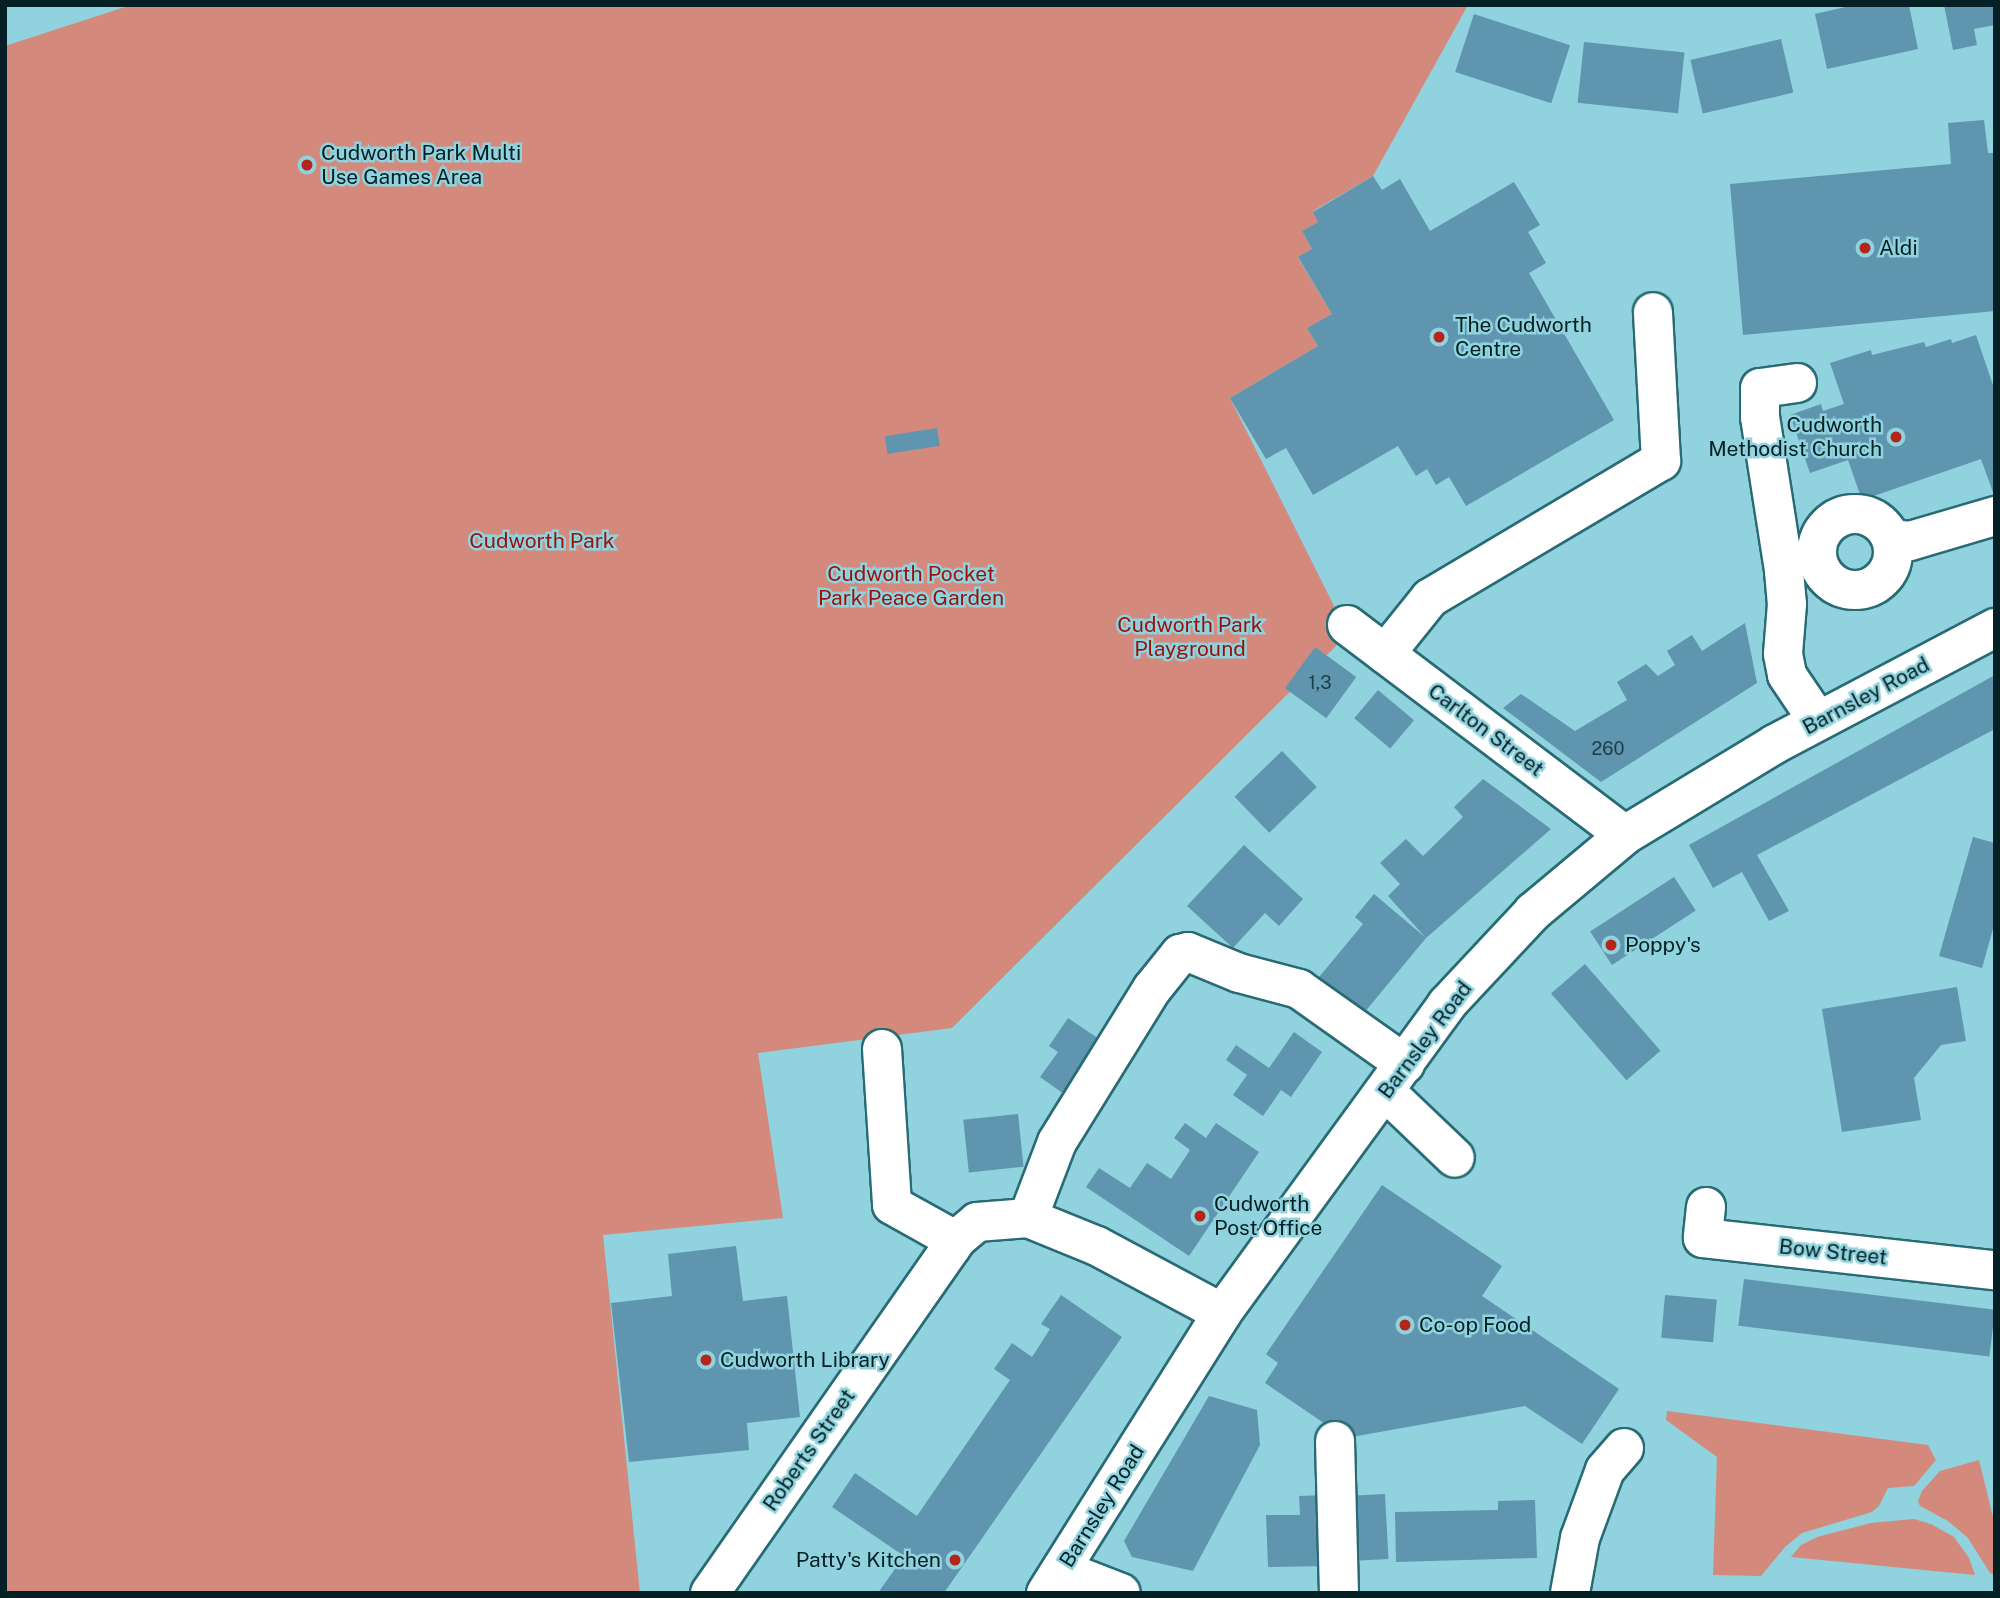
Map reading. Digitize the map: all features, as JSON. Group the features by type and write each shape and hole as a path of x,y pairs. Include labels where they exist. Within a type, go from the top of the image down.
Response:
{"street":[{"path":"1385,654 1430,598 1661,461 1653,312"},
{"path":"1797,383 1760,388 1764,454 1786,592 1783,654 1787,675 1818,721"},
{"path":"1863,515 1875,519 1891,539 1891,565 1875,584 1851,590 1839,586 1821,570 1817,546 1821,534 1838,517 1863,515"},
{"path":"1891,539 1909,541 1995,516"},
{"path":"1786,592 1814,580 1821,570"},
{"name":"Carlton Street","path":"1347,625 1625,835"},
{"name":"Barnsley Road","path":"1054,1581 1222,1313 1447,1004 1533,912 1625,835 1818,721 1995,628"},
{"path":"1028,1218 1057,1142 1152,989 1181,954 1188,952 1239,973 1299,989 1395,1078 1455,1158"},
{"path":"882,1049 892,1205 948,1236 951,1248"},
{"name":"Bow Street","path":"1706,1207 1703,1238 1995,1270"},
{"name":"Roberts Street","path":"710,1593 958,1238 977,1223 1028,1218 1097,1246 1222,1313"},
{"path":"1335,1441 1339,1593"},
{"path":"1570,1593 1580,1538 1605,1470 1624,1448"},
{"path":"1054,1581 1121,1593"}],"green space":[{"name":"Cudworth Park","path":"131,5 1468,5 1373,176 1313,211 1318,222 1302,231 1312,249 1298,258 1332,314 1307,328 1318,346 1230,398 1348,634 952,1028 758,1053 783,1218 603,1235 640,1593 5,1593 5,46"},
{"path":"1667,1411 1928,1445 1936,1460 1914,1486 1888,1488 1879,1506 1872,1512 1802,1533 1785,1547 1761,1576 1713,1575 1717,1457 1666,1420"},
{"path":"1979,1460 1995,1525 1995,1575 1990,1573 1968,1538 1948,1521 1920,1506 1918,1501 1922,1491 1940,1471"},
{"path":"1914,1519 1931,1524 1954,1537 1969,1558 1975,1575 1791,1557 1801,1545 1817,1537 1871,1523"}],"building":[{"path":"1854,5 1909,5 1918,49 1827,69 1815,14"},
{"path":"1944,5 1995,5 1995,25 1974,29 1977,45 1953,50"},
{"path":"1474,14 1570,45 1551,103 1455,72"},
{"path":"1781,39 1793,93 1703,114 1690,60"},
{"path":"1584,42 1684,53 1678,113 1578,103"},
{"name":"Aldi","path":"1984,120 1988,153 1995,153 1995,311 1743,335 1730,184 1951,164 1948,123"},
{"name":"The Cudworth Centre","path":"1373,176 1382,190 1400,179 1430,231 1514,182 1540,225 1528,232 1546,263 1529,273 1614,420 1466,506 1449,477 1436,485 1427,469 1416,476 1398,446 1313,495 1286,448 1266,459 1230,398 1318,346 1307,328 1332,314 1298,257 1312,249 1302,231 1318,222 1313,212"},
{"name":"Cudworth Methodist Church","path":"1976,335 1995,391 1995,498 1981,459 1862,500 1848,460 1810,473 1790,415 1821,404 1823,411 1844,404 1830,363 1871,350 1872,355 1924,342 1926,347 1951,339 1952,343"},
{"path":"937,428 940,446 887,454 885,436"},
{"path":"1745,623 1757,683 1601,782 1503,708 1521,694 1575,731 1627,700 1617,682 1646,664 1658,676 1675,665 1667,651 1692,635 1702,651"},
{"path":"1315,647 1356,677 1326,718 1285,688"},
{"path":"1995,675 1995,729 1757,855 1789,911 1769,921 1742,872 1713,888 1689,845"},
{"path":"1378,690 1414,720 1390,749 1354,718"},
{"path":"1282,751 1317,787 1269,833 1235,797"},
{"path":"1483,779 1551,829 1426,938 1388,896 1400,884 1380,863 1406,839 1423,856 1463,817 1454,807"},
{"path":"1973,837 1995,843 1995,922 1982,968 1939,956"},
{"path":"1244,845 1303,899 1279,926 1265,913 1233,948 1187,906"},
{"path":"1674,877 1696,911 1612,965 1590,931"},
{"path":"1374,894 1426,938 1359,1019 1315,982 1363,924 1355,917"},
{"path":"1585,964 1660,1051 1626,1080 1551,994"},
{"path":"1957,987 1966,1041 1941,1045 1914,1078 1921,1120 1842,1132 1822,1009"},
{"path":"1068,1018 1108,1045 1071,1099 1040,1077 1058,1052 1049,1046"},
{"path":"1294,1032 1322,1052 1291,1097 1281,1090 1263,1116 1233,1095 1247,1075 1226,1060 1236,1045 1269,1068"},
{"path":"1018,1114 1024,1167 969,1172 963,1120"},
{"path":"1185,1123 1206,1138 1216,1123 1259,1152 1189,1256 1086,1187 1099,1168 1130,1188 1147,1163 1171,1179 1190,1150 1174,1138"},
{"name":"Co-op Food","path":"1382,1185 1502,1266 1482,1296 1619,1389 1582,1444 1525,1406 1346,1438 1265,1383 1278,1363 1266,1354"},
{"name":"Cudworth Library","path":"736,1246 743,1301 787,1296 800,1417 747,1423 749,1450 629,1462 611,1303 672,1296 668,1254"},
{"path":"1744,1279 1995,1310 1989,1356 1738,1326"},
{"path":"1061,1295 1122,1337 944,1593 878,1593 904,1556 832,1507 855,1473 917,1516 1010,1380 994,1369 1012,1343 1032,1357 1050,1329 1041,1324"},
{"path":"1665,1295 1717,1300 1713,1342 1661,1338"},
{"path":"1209,1396 1257,1410 1260,1445 1193,1571 1132,1557 1124,1541"},
{"path":"1385,1494 1388,1559 1344,1561 1341,1496"},
{"path":"1325,1495 1327,1566 1268,1567 1266,1515 1300,1515 1299,1496"},
{"path":"1535,1500 1537,1558 1396,1562 1395,1512 1498,1510 1498,1501"}],"place":[{"name":"Cudworth Park Multi Use Games Area","path":"307,165"},
{"name":"Aldi","path":"1865,248"},
{"name":"The Cudworth Centre","path":"1439,337"},
{"name":"Cudworth Methodist Church","path":"1896,437"},
{"name":"Poppy's","path":"1611,945"},
{"name":"Cudworth Post Office","path":"1200,1216"},
{"name":"Co-op Food","path":"1405,1325"},
{"name":"Cudworth Library","path":"706,1360"},
{"name":"Patty's Kitchen","path":"955,1560"}],"park label":[{"name":"Cudworth Pocket Park Peace Garden","path":"911,586"},
{"name":"Cudworth Park Playground","path":"1190,637"}]}
